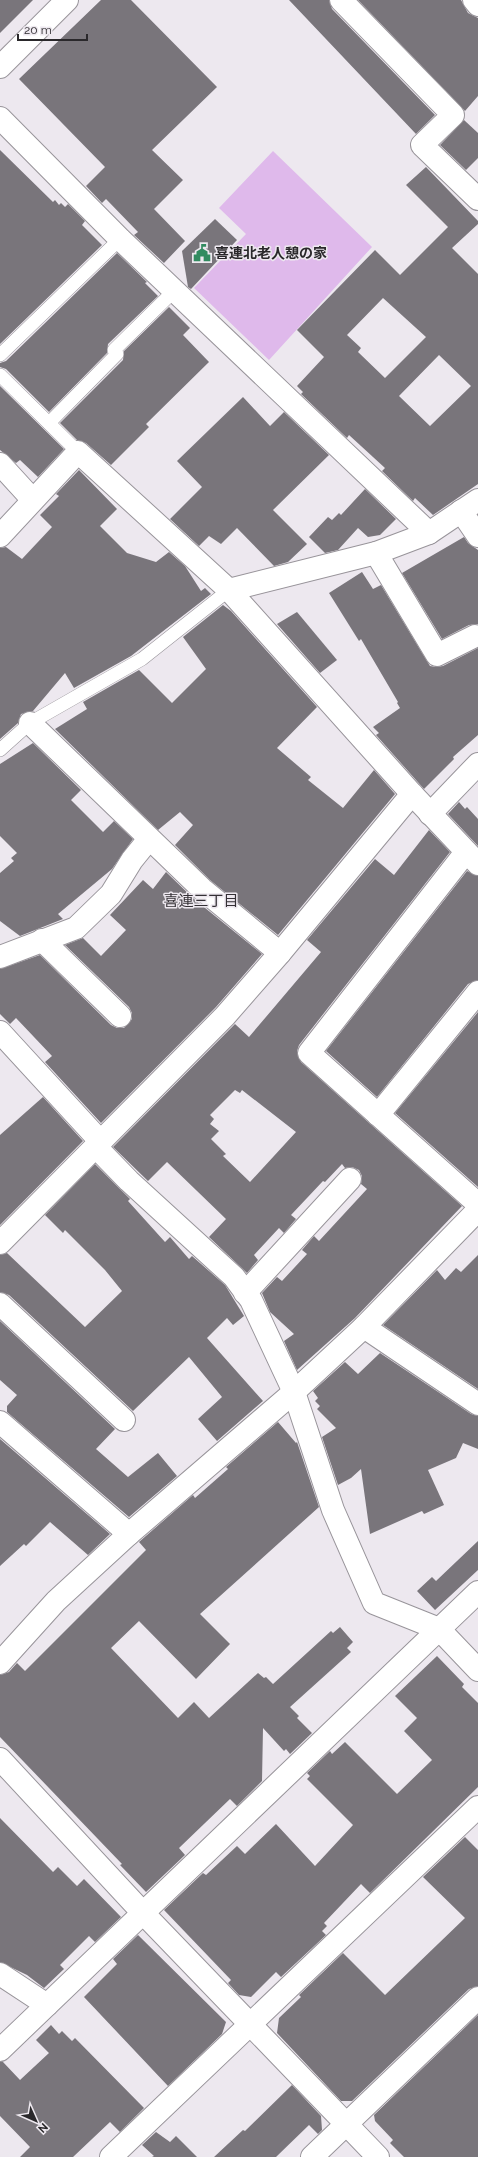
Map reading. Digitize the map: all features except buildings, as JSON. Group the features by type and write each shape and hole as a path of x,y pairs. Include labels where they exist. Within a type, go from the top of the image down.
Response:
{"street":[{"path":"0,67 67,0"},
{"path":"342,0 453,115 422,145 478,199"},
{"path":"474,0 478,5"},
{"path":"0,118 120,240 429,532"},
{"path":"0,536 32,499 78,452 229,590 430,814 472,858 309,1053 478,1204"},
{"path":"0,464 32,499"},
{"path":"229,590 376,553 429,532 469,506 478,536"},
{"path":"376,553 438,655 475,636"},
{"path":"30,724 202,888 280,953"},
{"path":"430,814 478,764"},
{"path":"0,1243 99,1145 225,1016 280,953 412,794"},
{"path":"0,957 76,928 111,894 132,860 149,838"},
{"path":"42,940 120,1016"},
{"path":"378,1114 478,992"},
{"path":"0,1032 129,1181 234,1277 251,1300 294,1392 332,1510 374,1603 439,1629 478,1670"},
{"path":"246,1293 350,1179"},
{"path":"0,1663 56,1601 129,1534 294,1392 364,1327 478,1210"},
{"path":"0,1304 124,1420"},
{"path":"364,1327 478,1404"},
{"path":"0,1422 129,1534"},
{"path":"0,2050 478,1592"},
{"path":"0,1759 143,1913 378,2157"},
{"path":"111,2157 249,2023 478,1807"},
{"path":"0,1974 47,2005"},
{"path":"312,2157 478,1998"}],"lane":[{"path":"0,355 120,240"},
{"path":"49,423 117,354 114,350 174,291"},
{"path":"0,375 78,452"},
{"path":"0,750 30,724 142,659 229,590"}],"shaded area":[{"path":"273,151 372,247 269,360 194,288 246,234 219,208"}],"place":[{"name":"喜連北老人憩の家","path":"202,253"}],"district":[{"name":"喜連三丁目","path":"201,901"}]}
